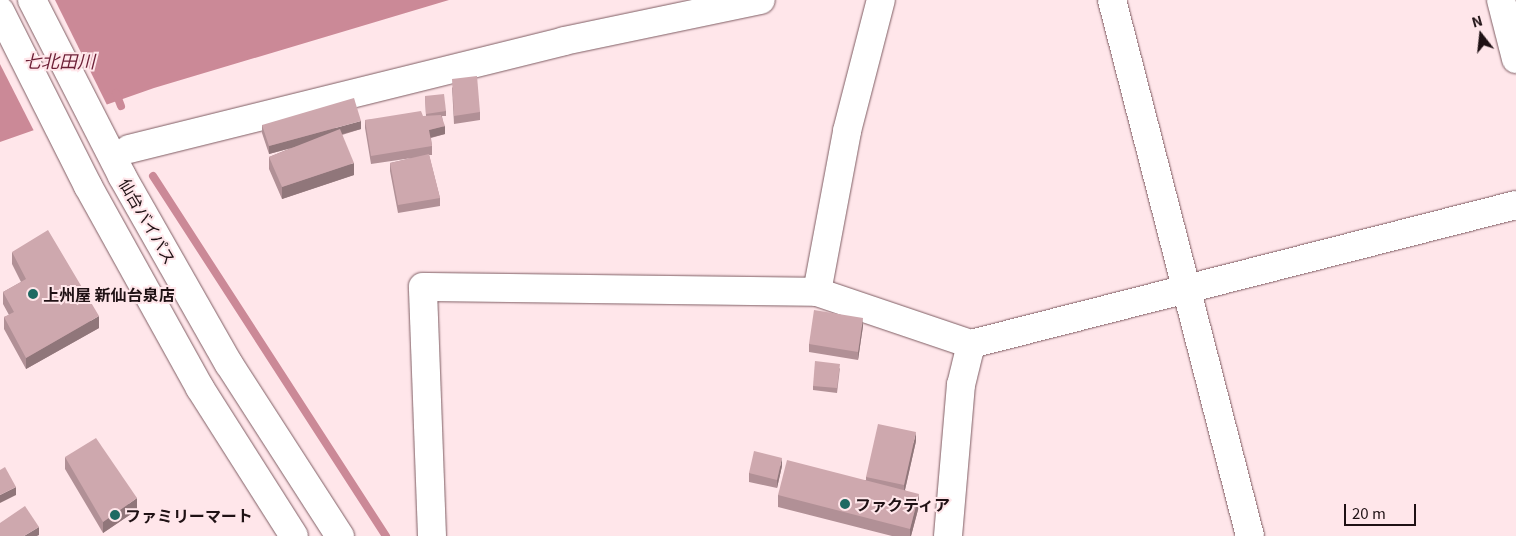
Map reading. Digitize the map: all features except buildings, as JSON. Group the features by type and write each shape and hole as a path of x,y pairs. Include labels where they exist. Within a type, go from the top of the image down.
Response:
{"main road":[{"name":"仙台バイパス","path":"32,0 122,176 229,364 340,536"},
{"path":"129,149 564,41 761,0"},
{"path":"817,292 848,131 881,0"},
{"path":"1112,0 1250,536"},
{"path":"1501,0 1516,59"},
{"path":"0,11 88,186 200,388 294,536"},
{"path":"432,536 423,287 817,292 971,344 1186,287 1516,205"},
{"path":"948,536 961,385 971,344"}],"water":[{"name":"七北田川","path":"0,0 449,0 154,88 0,142"}],"pier":[{"path":"0,0 55,0 108,107 35,133 0,64"}],"waterway":[{"path":"116,93 121,106"},
{"path":"153,176 386,536"}],"place":[{"name":"上州屋 新仙台泉店","path":"33,294"},
{"name":"ファクティア","path":"845,504"},
{"name":"ファミリーマート","path":"115,515"}]}
